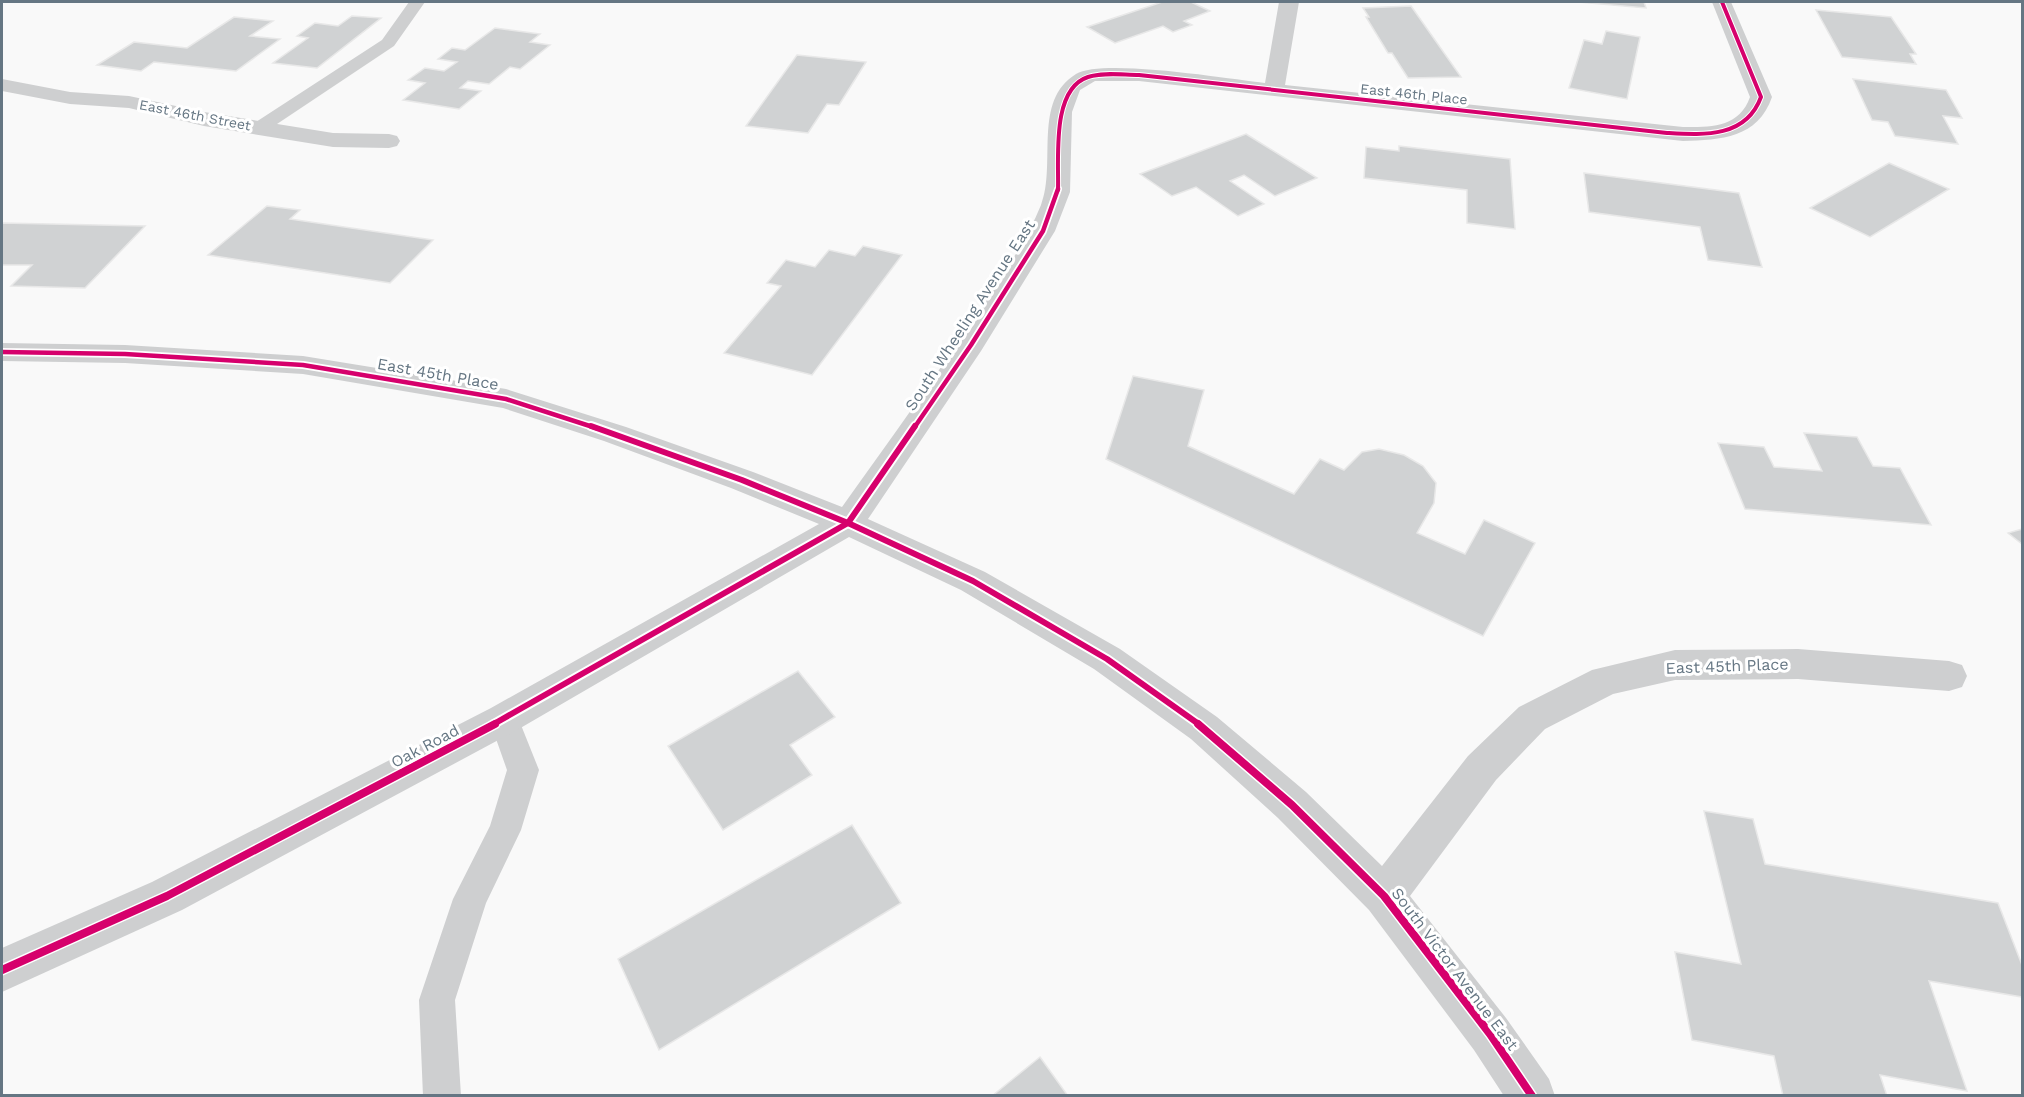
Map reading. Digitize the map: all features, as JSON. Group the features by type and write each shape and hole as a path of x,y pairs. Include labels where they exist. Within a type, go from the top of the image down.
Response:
{"street":[{"path":"1274,90 1289,2"},
{"name":"East 46th Place","path":"1086,77 1114,74 1139,75 1672,134 1707,133 1738,126 1751,120 1757,113 1761,98 1722,2"},
{"name":"South Wheeling Avenue East","path":"848,523 971,345 1043,231 1058,192 1060,112 1071,87 1086,77"},
{"name":"East 46th Street","path":"2,85 70,98 129,102 163,111 333,140 389,141"},
{"name":"East 45th Place","path":"2,352 125,354 303,365 506,399 615,434 742,480 848,523"},
{"name":"Oak Road","path":"2,970 167,896 504,720 848,523"},
{"name":"South Victor Avenue East","path":"848,523 973,581 1107,659 1204,728 1292,805 1384,896 1490,1035 1532,1095"},
{"name":"East 45th Place","path":"1384,896 1482,768 1532,718 1605,681 1675,665 1798,664 1948,676"}],"lane":[{"path":"259,128 388,44 417,2"},
{"path":"442,1095 437,1000 470,899 504,830 523,770 504,720"}],"building":[{"path":"1162,2 1191,2 1210,11 1184,21 1192,25 1173,32 1163,26 1115,43 1087,27"},
{"path":"1578,2 1644,2 1646,8"},
{"path":"1411,6 1461,77 1408,78 1392,53 1388,53 1363,8"},
{"path":"1816,10 1891,17 1916,54 1910,54 1916,64 1842,57"},
{"path":"352,16 381,18 317,68 273,63 308,38 297,36 315,23 338,26"},
{"path":"234,17 273,21 250,36 280,39 236,71 154,62 141,71 97,65 134,42 187,48"},
{"path":"495,28 540,34 530,42 550,45 520,69 510,67 489,84 468,81 460,88 481,91 459,109 403,100 425,83 408,80 425,68 444,71 457,62 438,59 452,48 465,50"},
{"path":"1606,31 1640,37 1627,99 1569,88 1584,40 1602,44"},
{"path":"797,55 866,62 839,105 827,104 808,133 746,126"},
{"path":"1853,79 1946,90 1962,118 1943,116 1958,144 1895,136 1888,122 1872,120"},
{"path":"1246,134 1317,178 1275,196 1244,175 1230,181 1264,204 1238,216 1196,187 1172,196 1140,174"},
{"path":"1399,146 1510,159 1515,229 1467,223 1467,190 1364,178 1366,147 1399,151"},
{"path":"1889,163 1949,189 1870,237 1810,208"},
{"path":"1584,173 1739,193 1762,267 1708,260 1700,227 1589,212"},
{"path":"267,206 300,210 290,219 433,240 390,283 208,255"},
{"path":"2,223 145,226 85,288 11,286 32,265 2,265"},
{"path":"863,246 902,255 812,375 724,353 781,286 767,283 786,260 815,267 829,250 855,256"},
{"path":"1133,376 1204,390 1188,446 1294,494 1320,459 1344,470 1362,452 1379,449 1404,455 1423,466 1436,483 1434,503 1417,533 1465,554 1484,520 1535,543 1483,636 1106,459"},
{"path":"1804,433 1857,437 1873,466 1900,468 1931,525 1745,509 1718,443 1764,447 1774,467 1822,471"},
{"path":"2022,529 2022,544 2008,533"},
{"path":"798,671 835,717 790,745 812,775 723,830 668,746"},
{"path":"1704,811 1753,819 1765,864 1998,903 2022,965 2022,997 1929,981 1967,1091 1880,1075 1887,1096 1783,1096 1774,1056 1692,1040 1675,952 1741,964"},
{"path":"852,825 901,903 659,1050 618,959"},
{"path":"1040,1057 1068,1096 992,1096"}],"cycle path":[{"path":"2,970 167,896 504,719 848,523 971,345 1043,231 1058,192 1061,112 1071,87 1086,77 1139,75 1653,132 1683,134 1717,132 1733,128 1746,121 1756,111 1761,97 1722,2"},
{"path":"2,352 125,354 303,365 506,399 615,434 742,480 848,523 973,581 1107,659 1204,728 1292,805 1384,896 1490,1034 1532,1096"}]}
